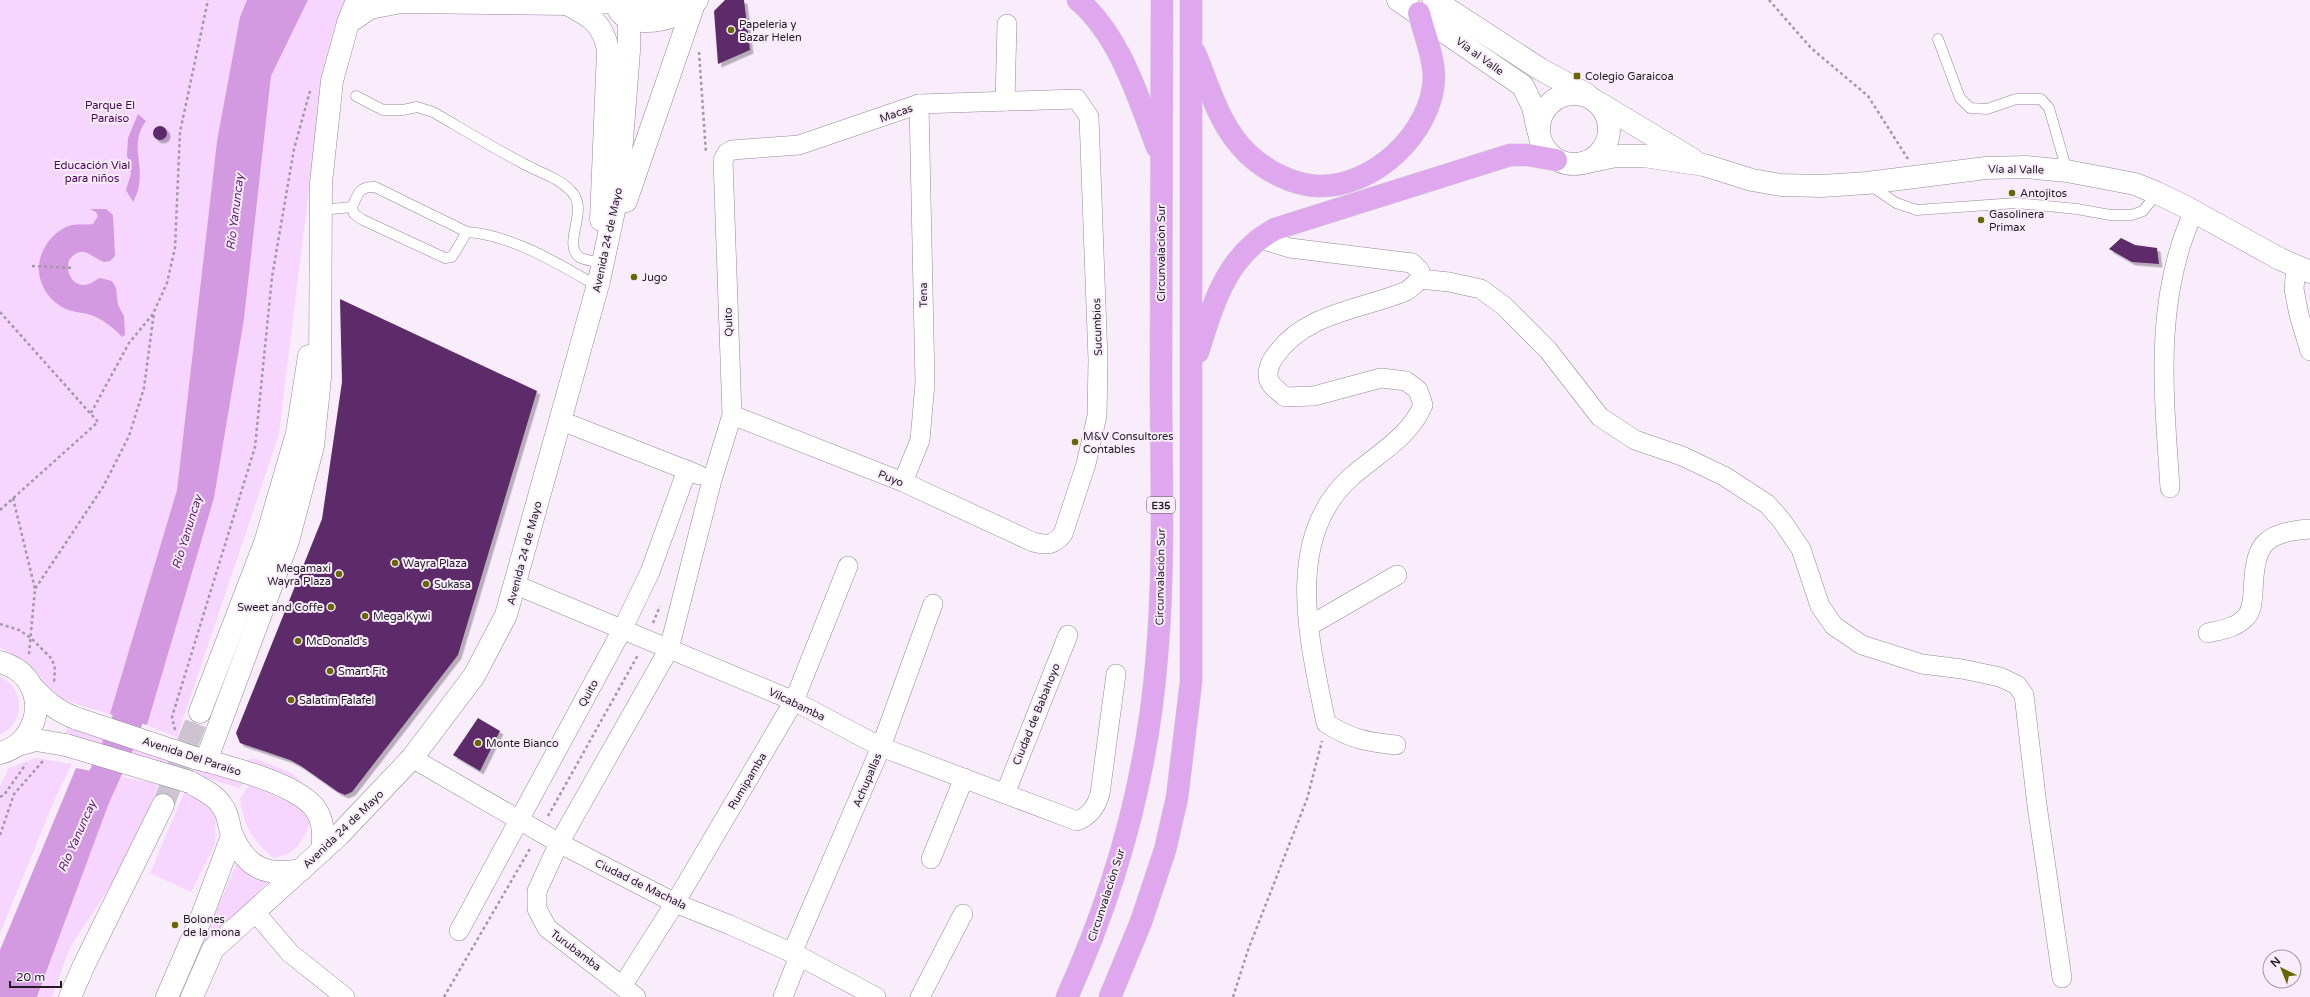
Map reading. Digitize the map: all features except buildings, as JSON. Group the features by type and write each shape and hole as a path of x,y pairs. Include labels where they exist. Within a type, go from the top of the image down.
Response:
{"highway":[{"path":"1078,0 1108,37 1126,69 1162,160"},
{"name":"Circunvalación Sur","path":"1068,997 1087,954 1126,838 1141,771 1155,678 1160,598 1162,0"},
{"name":"E35","path":"1110,997 1141,922 1163,857 1177,798 1191,682 1191,0"},
{"path":"1190,42 1221,118 1248,154 1283,178 1300,184 1335,185 1355,179 1374,170 1405,144 1416,130 1430,97 1434,78 1426,7"},
{"path":"1191,372 1213,304 1226,276 1243,252 1258,238 1292,223 1392,193 1490,160 1510,155 1522,155 1556,160"}],"main road":[{"path":"201,759 288,541 313,446 320,378 319,288 321,183 332,81 348,23 357,0"},
{"path":"348,23 370,8 401,2 623,5 670,0"},
{"name":"Vía al Valle","path":"1398,0 1426,7 1595,100 1704,166 1752,180 1781,185 1822,186 1867,183 1918,175 1986,168 2026,167 2068,171 2135,184 2157,193 2303,269"},
{"path":"623,5 649,20 672,17 696,1"},
{"path":"599,277 696,1"},
{"path":"567,4 597,22 605,36 608,50 599,277"},
{"name":"Avenida 24 de Mayo","path":"192,997 213,949 322,851 358,816 412,758 474,676 506,615 516,585 559,420 599,277 618,192 629,51 623,5"},
{"name":"Vía al Valle","path":"1426,7 1523,86 1533,107 1538,130"},
{"path":"1583,163 1599,154 1608,138 1608,119 1595,100 1580,93 1570,93 1550,102 1543,110 1538,130 1544,147 1556,160 1564,163 1583,163 1616,156 1644,156 1704,166"},
{"path":"200,712 265,543 297,433 319,288"},
{"name":"Avenida Del Paraíso","path":"0,662 14,667 51,706 63,714 276,784 301,795 314,807 321,821 324,835 322,851"},
{"path":"6,752 26,737 36,717 35,696 28,681"},
{"path":"6,752 36,740 60,744 190,782 220,802 229,817 232,836 244,855 256,867 268,872 281,874 301,870"},
{"path":"70,997 84,965 163,805"},
{"path":"167,997 202,916 232,836"}],"street":[{"path":"1005,101 1007,24"},
{"name":"Macas","path":"723,160 727,153 732,150 799,145 919,104 1077,99"},
{"name":"Sucumbios","path":"1048,546 1055,542 1063,534 1086,464 1098,416 1098,360 1089,118 1077,99"},
{"name":"Tena","path":"903,482 920,440 925,383 919,104"},
{"name":"Quito","path":"537,891 558,843 669,649 712,480 732,416 723,160"},
{"path":"2170,488 2163,385 2167,296 2184,234 2194,211"},
{"path":"1258,238 1290,248 1412,263 1420,271 1420,279 1406,292 1339,312 1318,321 1283,344 1271,361 1268,373 1271,384 1285,397 1314,396 1381,378 1406,381 1418,390 1423,405 1417,420 1351,478 1332,497 1319,521 1310,548 1306,601 1314,666 1326,723 1344,735 1366,742 1396,745"},
{"path":"2303,269 2294,289 2298,315 2310,351"},
{"path":"1420,279 1449,282 1481,289 1504,306 1543,344 1600,418 1635,440 1682,456 1724,476 1766,504 1782,521 1802,549 1820,606 1834,626 1862,645 1922,664 1969,670 2000,678 2017,685 2024,695 2038,813 2062,978"},
{"name":"Puyo","path":"732,416 903,482 1033,542 1048,546"},
{"path":"559,420 712,480"},
{"name":"Quito","path":"459,931 622,630 650,572 687,470"},
{"path":"2208,633 2234,625 2245,618 2252,606 2254,574 2257,556 2262,544 2274,536 2288,531 2310,529"},
{"name":"Rumipamba","path":"629,991 675,903 794,701 848,566"},
{"path":"1309,626 1397,575"},
{"name":"Vilcabamba","path":"516,585 794,701 881,747 1077,821 1087,817 1097,804 1100,794 1116,674"},
{"name":"Achupallas","path":"783,997 796,955 881,747 934,604"},
{"name":"Ciudad de Babahoyo","path":"1005,794 1068,635"},
{"name":"Ciudad de Machala","path":"412,758 558,843 675,903 730,925 796,955 876,997"},
{"path":"931,859 964,778"},
{"name":"Turubamba","path":"537,891 537,909 547,928 629,991"},
{"path":"254,911 290,953 345,997"},
{"path":"920,997 962,914"}],"lane":[{"path":"1938,39 1960,98 1970,108 1987,109 2016,99 2041,99 2049,108 2068,171"},
{"path":"356,96 384,110 403,110 417,107 433,112 526,165 556,180 572,191 577,201 579,210 573,242 574,251 599,277"},
{"path":"1867,183 1896,203 1917,210 2016,203 2077,209 2110,215 2132,215 2143,211 2157,193"},
{"path":"467,232 452,257 445,258 363,220 354,214 352,207 360,189 366,186 375,186 467,232 483,233 505,239 599,277"},
{"path":"320,210 352,207"}],"path":[{"path":"91,413 129,342 155,310 167,283 173,259 177,225 178,146 208,0"},
{"path":"1769,0 1811,48 1868,96 1918,175"},
{"path":"177,737 172,717 255,448 272,277 294,149 310,90"},
{"path":"32,266 74,268"},
{"path":"35,589 103,487 129,436 144,388 155,310"},
{"path":"0,312 98,422 0,510"},
{"path":"13,498 35,589 28,681"},
{"path":"444,997 539,832 646,640 661,604"},
{"path":"0,624 32,638 54,664 51,706"},
{"path":"1234,997 1248,950 1288,842 1307,799 1326,723"},
{"path":"0,835 14,794 48,755 60,744"}],"green space":[{"name":"Parque El Paraíso","path":"0,0 247,0 240,17 217,141 177,490 110,714 78,705 49,691 20,662 8,652 0,648"},
{"path":"308,0 350,0 332,36 322,82 279,434 177,737 147,725 214,498 244,319 271,76"},
{"path":"0,677 8,682 14,689 18,697 19,706 18,714 14,722 8,729 0,734"},
{"path":"68,724 246,781 239,788 65,735"},
{"path":"36,758 72,764 57,794 0,933 0,786 9,768"},
{"path":"253,758 292,773 327,807 243,762"},
{"path":"117,776 158,784 134,851 70,947 52,997 38,997"},
{"path":"249,785 303,808 311,822 298,846 294,850 274,858 260,845 250,832 244,818 240,799"},
{"path":"185,791 203,799 216,816 215,844 191,892 150,873"},
{"path":"239,857 272,879 202,946"}],"water":[{"path":"247,0 308,0 271,76 244,319 214,498 147,725 110,714 177,490 217,141 240,17"},
{"path":"138,114 146,121 140,131 138,140 140,180 138,191 133,202 126,190 131,174 127,155 128,138"},
{"path":"90,209 106,209 113,215 115,256 110,261 104,262 86,253 78,252 69,260 69,275 75,282 83,285 100,278 112,281 116,288 118,305 124,316 125,335 122,337 110,326 96,317 66,309 53,301 44,288 39,274 40,259 44,248 56,234 66,227 72,225 93,224 98,216 96,212"},
{"path":"76,768 117,776 107,808 37,997 0,997 0,950"}],"waterway":[{"name":"Río Yanuncay","path":"88,812 123,734 140,679"}],"tunnel":[{"path":"163,805 200,712"}],"place":[{"name":"Papeleria y Bazar Helen","path":"731,30"},
{"name":"Colegio Garaicoa","path":"1577,76"},
{"name":"Antojitos","path":"2012,193"},
{"name":"Gasolinera Primax","path":"1981,220"},
{"name":"Jugo","path":"634,277"},
{"name":"M&V Consultores Contables","path":"1075,442"},
{"name":"Wayra Plaza","path":"395,563"},
{"name":"Megamaxi Wayra Plaza","path":"339,574"},
{"name":"Sukasa","path":"426,584"},
{"name":"Sweet and Coffe","path":"331,607"},
{"name":"Mega Kywi","path":"365,616"},
{"name":"McDonald's","path":"298,641"},
{"name":"Smart Fit","path":"330,671"},
{"name":"Salatim Falafel","path":"291,700"},
{"name":"Monte Bianco","path":"478,743"},
{"name":"Bolones de la mona","path":"175,925"}],"park label":[{"name":"Educación Vial para niños","path":"92,171"}]}
